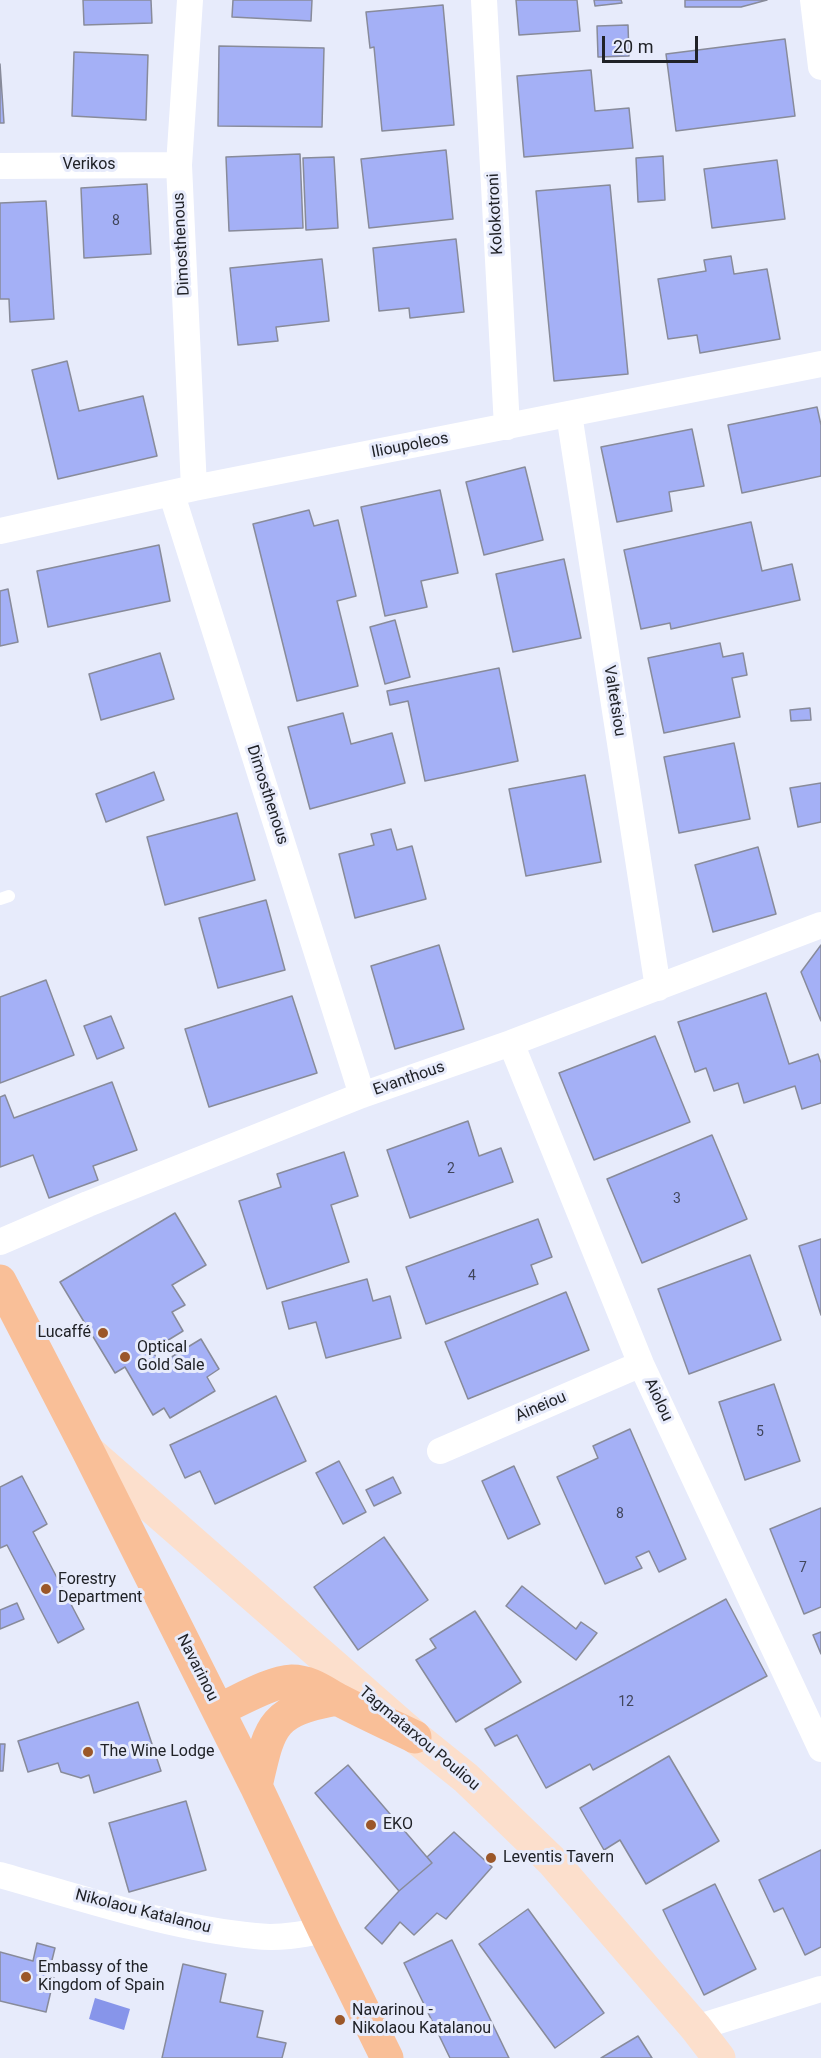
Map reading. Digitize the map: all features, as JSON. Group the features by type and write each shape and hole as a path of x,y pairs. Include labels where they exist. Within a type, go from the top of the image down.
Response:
{"main road":[{"name":"Navarinou","path":"0,1281 256,1786 387,2058"},
{"name":"Tagmatarxou Pouliou","path":"88,1451 415,1737 466,1778 553,1862 696,2028 718,2058"},
{"path":"218,1710 290,1681 312,1685 415,1737"},
{"path":"256,1786 267,1741 276,1725 288,1714 302,1707 337,1699"}],"street":[{"name":"Dimosthenous","path":"190,0 178,165 183,492 362,1095"},
{"name":"Kolokotroni","path":"484,0 507,427"},
{"path":"813,0 821,66"},
{"name":"Verikos","path":"0,166 178,165"},
{"name":"Ilioupoleos","path":"0,531 821,364"},
{"name":"Valtetsiou","path":"569,414 658,988"},
{"name":"Evanthous","path":"0,1242 88,1203 362,1095 511,1043 821,925"},
{"name":"Aiolou","path":"511,1043 641,1364 821,1749"},
{"name":"Aineiou","path":"440,1451 641,1364"},
{"name":"Nikolaou Katalanou","path":"0,1875 184,1925 256,1936 284,1936 324,1930"},
{"path":"696,2028 821,1989"}],"water":[{"path":"95,1998 130,2009 124,2030 89,2019"}],"building":[{"path":"83,0 151,0 152,23 84,25"},
{"path":"233,0 312,0 311,21 232,17"},
{"path":"516,0 577,0 580,31 519,35"},
{"path":"594,0 621,0 622,3 595,6"},
{"path":"685,0 767,0 741,7 685,7"},
{"path":"443,5 454,125 382,131 374,47 370,48 366,12"},
{"path":"628,25 629,56 598,57 597,26"},
{"path":"785,39 795,116 676,131 666,54"},
{"path":"219,46 324,48 322,127 218,126"},
{"path":"74,52 148,55 146,120 72,116"},
{"path":"0,64 4,123 0,123"},
{"path":"591,70 595,111 629,108 633,148 524,157 517,76"},
{"path":"446,150 453,219 369,228 361,159"},
{"path":"300,154 303,228 229,231 226,157"},
{"path":"663,156 665,200 638,202 636,158"},
{"path":"334,157 338,228 306,230 303,158"},
{"path":"777,160 785,219 712,228 704,169"},
{"path":"147,184 151,254 84,258 81,188"},
{"path":"610,185 628,374 554,381 536,191"},
{"path":"46,201 54,319 10,322 9,299 0,299 0,203"},
{"path":"456,239 464,312 410,318 409,308 379,311 373,248"},
{"path":"731,256 734,274 767,269 780,339 700,353 697,335 668,339 658,279 706,271 704,260"},
{"path":"322,259 329,321 276,327 278,341 238,345 230,268"},
{"path":"67,361 79,411 143,396 157,456 58,479 32,370"},
{"path":"817,407 821,425 821,476 742,493 728,425"},
{"path":"692,429 704,486 669,492 672,511 617,522 601,447"},
{"path":"525,467 543,540 484,555 466,482"},
{"path":"440,490 458,573 421,581 427,607 385,616 361,507"},
{"path":"309,510 314,526 338,520 356,596 337,601 358,686 297,701 253,524"},
{"path":"751,522 762,571 792,564 800,600 671,629 670,623 641,629 624,550"},
{"path":"159,545 170,601 48,627 37,571"},
{"path":"564,559 581,638 513,652 496,574"},
{"path":"8,589 18,642 0,646 0,591"},
{"path":"395,620 410,677 385,684 370,627"},
{"path":"720,643 723,657 743,653 747,675 732,678 740,717 664,733 648,658"},
{"path":"160,653 174,699 101,720 89,674"},
{"path":"499,668 518,761 425,781 408,701 390,705 387,691"},
{"path":"810,708 811,720 791,721 790,710"},
{"path":"343,713 351,744 392,733 405,783 310,809 288,727"},
{"path":"734,743 750,819 679,833 664,757"},
{"path":"154,772 164,800 106,822 96,794"},
{"path":"585,775 601,862 526,876 509,789"},
{"path":"821,783 821,822 798,827 790,788"},
{"path":"237,813 255,880 165,905 147,837"},
{"path":"391,829 397,850 412,846 426,899 355,918 339,854 374,845 371,834"},
{"path":"758,847 776,914 713,932 695,865"},
{"path":"266,900 285,970 218,988 199,918"},
{"path":"439,945 464,1029 395,1049 371,966"},
{"path":"821,945 821,1021 801,972"},
{"path":"46,980 74,1055 0,1083 0,997"},
{"path":"766,993 789,1064 818,1054 821,1063 821,1103 802,1109 795,1086 744,1103 738,1083 714,1091 706,1068 695,1072 678,1022"},
{"path":"292,996 317,1073 209,1107 185,1029"},
{"path":"111,1016 124,1048 97,1059 84,1026"},
{"path":"655,1036 690,1122 594,1160 559,1073"},
{"path":"112,1082 137,1150 93,1166 98,1180 49,1198 33,1155 0,1167 0,1097 5,1095 14,1118"},
{"path":"468,1121 479,1156 501,1148 513,1182 410,1218 387,1150"},
{"path":"712,1135 747,1219 642,1263 607,1179"},
{"path":"344,1152 358,1196 331,1205 349,1262 267,1289 239,1201 281,1187 277,1174"},
{"path":"175,1213 206,1265 172,1285 185,1305 172,1312 183,1331 152,1350 160,1364 201,1339 219,1369 207,1377 215,1391 170,1418 164,1408 153,1415 125,1367 115,1373 60,1282"},
{"path":"538,1219 552,1257 531,1265 538,1284 426,1324 406,1267"},
{"path":"821,1239 821,1315 799,1246"},
{"path":"750,1255 781,1340 689,1374 658,1289"},
{"path":"367,1279 373,1301 390,1296 401,1338 326,1358 316,1322 289,1329 282,1302"},
{"path":"566,1292 589,1350 468,1399 445,1342"},
{"path":"774,1384 800,1461 745,1480 719,1402"},
{"path":"276,1396 306,1461 215,1504 200,1471 185,1478 170,1445"},
{"path":"630,1429 686,1559 659,1572 649,1551 636,1557 642,1568 605,1584 557,1477 598,1458 593,1446"},
{"path":"339,1461 366,1512 343,1524 316,1473"},
{"path":"514,1466 540,1524 508,1539 482,1481"},
{"name":"Forestry Department","path":"22,1476 47,1524 33,1532 84,1629 58,1643 7,1545 0,1548 0,1487"},
{"path":"393,1477 401,1493 374,1506 366,1490"},
{"path":"821,1508 821,1607 804,1614 770,1529"},
{"path":"384,1537 428,1600 358,1650 314,1587"},
{"path":"522,1586 576,1629 581,1622 597,1633 576,1660 506,1606"},
{"path":"726,1599 767,1676 593,1770 590,1764 546,1788 517,1735 495,1746 485,1729"},
{"path":"17,1603 24,1619 0,1629 0,1610"},
{"path":"475,1611 521,1682 456,1722 416,1660 436,1648 430,1639"},
{"path":"821,1632 821,1654 813,1635"},
{"name":"The Wine Lodge","path":"138,1702 161,1771 94,1793 89,1775 81,1778 61,1772 58,1763 28,1772 18,1741"},
{"path":"0,1744 5,1744 3,1771 0,1771"},
{"path":"669,1756 719,1841 646,1884 620,1840 604,1850 580,1808"},
{"name":"EKO","path":"348,1765 432,1863 399,1891 315,1793"},
{"path":"186,1801 206,1870 129,1892 109,1823"},
{"path":"454,1832 492,1867 446,1919 437,1913 414,1935 400,1922 382,1944 365,1928 399,1891 432,1863 427,1857"},
{"path":"821,1850 821,1947 805,1955 783,1908 774,1912 759,1880"},
{"path":"715,1884 756,1969 704,1995 663,1910"},
{"path":"528,1909 604,2013 555,2048 479,1944"},
{"path":"452,1940 509,2058 450,2058 404,1963"},
{"name":"Embassy of the Kingdom of Spain","path":"37,1943 55,1948 48,1976 54,1978 46,2012 0,2001 0,1952 33,1961"},
{"path":"183,1964 226,1974 220,2002 263,2011 257,2037 286,2043 282,2058 162,2058"},
{"path":"638,2036 652,2058 601,2058"}],"place":[{"name":"Lucaffé","path":"103,1333"},
{"name":"Optical Gold Sale","path":"125,1357"},
{"name":"Forestry Department","path":"46,1589"},
{"name":"The Wine Lodge","path":"88,1752"},
{"name":"EKO","path":"371,1825"},
{"name":"Leventis Tavern","path":"491,1858"},
{"name":"Embassy of the Kingdom of Spain","path":"26,1977"},
{"name":"Navarinou - Nikolaou Katalanou","path":"340,2020"}]}
